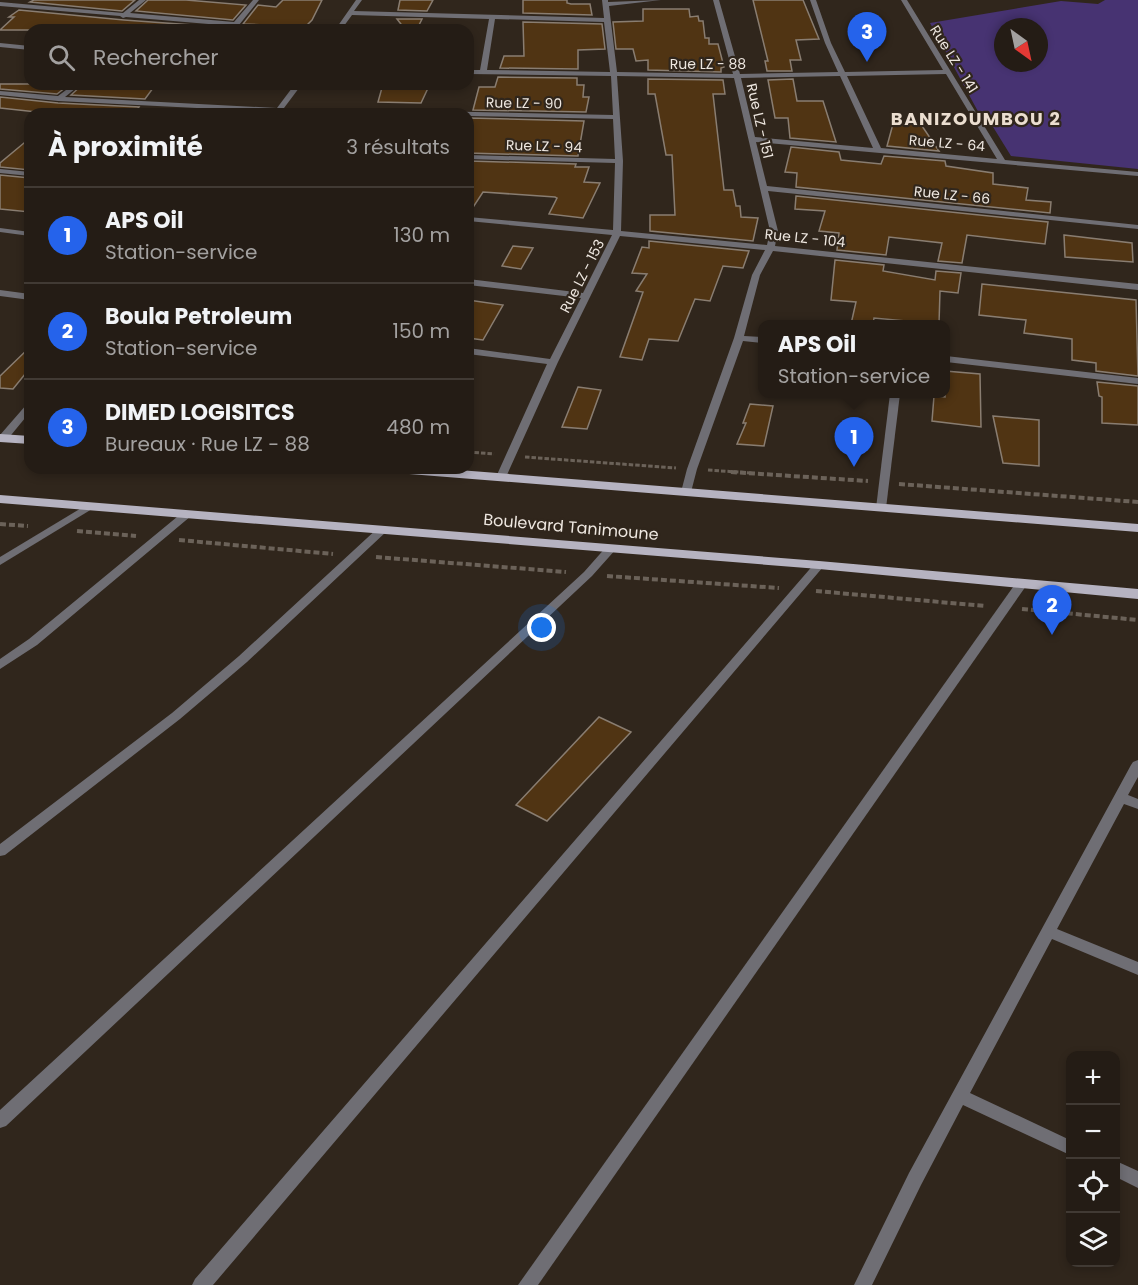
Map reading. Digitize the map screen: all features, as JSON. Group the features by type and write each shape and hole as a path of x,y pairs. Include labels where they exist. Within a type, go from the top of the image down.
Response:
{"main road":[{"path":"1,438 24,440"},
{"path":"462,474 1138,528"},
{"name":"Boulevard Tanimoune","path":"0,499 819,565 1138,594"}],"street":[{"path":"123,16 143,0"},
{"path":"2,3 123,16 236,24 256,0"},
{"path":"342,24 359,0"},
{"path":"605,2 658,0"},
{"name":"Rue LZ - 151","path":"716,0 753,139 774,231 770,248"},
{"path":"813,0 843,74 878,150"},
{"name":"Rue LZ - 141","path":"904,0 1003,162"},
{"name":"Rue LZ - 153","path":"501,477 553,362 617,234 619,161 614,75 605,2"},
{"path":"350,13 607,20"},
{"path":"483,73 492,17"},
{"path":"0,45 24,47"},
{"name":"Rue LZ - 88","path":"474,72 737,76 948,72"},
{"path":"58,99 70,90"},
{"path":"281,108 294,90"},
{"name":"Rue LZ - 90","path":"0,93 58,99 215,108"},
{"path":"164,108 167,105"},
{"name":"Rue LZ - 90","path":"474,115 616,117"},
{"name":"Rue LZ - 64","path":"753,139 1138,174"},
{"name":"Rue LZ - 94","path":"474,157 619,161"},
{"path":"0,171 24,173"},
{"name":"Rue LZ - 66","path":"764,189 1138,227"},
{"name":"Rue LZ - 104","path":"474,220 1138,287"},
{"path":"0,230 24,233"},
{"path":"686,492 692,469 739,338 756,275 770,248"},
{"path":"474,283 587,296"},
{"path":"0,293 24,296"},
{"path":"739,338 758,340"},
{"path":"474,352 553,362"},
{"path":"950,360 1138,381"},
{"path":"881,508 894,398"},
{"path":"1,438 24,413"},
{"path":"0,562 88,507"},
{"path":"0,665 33,642 187,514"},
{"path":"0,851 176,716 243,659 383,530"},
{"path":"0,1121 588,574 611,548"},
{"path":"201,1285 819,565"},
{"path":"527,1285 1022,583"},
{"path":"868,1283 960,1096 1138,765"},
{"path":"1120,798 1138,804"},
{"path":"1049,932 1138,969"},
{"path":"960,1096 1066,1146"},
{"path":"1120,1171 1138,1180"}],"path":[{"path":"474,453 1138,502"}],"shaded area":[{"path":"1105,0 1138,0 1138,169 1011,156 990,122 981,117 930,23 1061,1 1098,4"}],"building":[{"path":"34,0 135,0 122,11 30,2"},
{"path":"148,0 186,0 246,5 233,20 136,11"},
{"path":"283,0 322,0 308,24 243,24 258,5 276,7"},
{"path":"400,0 433,0 427,11 398,10"},
{"path":"523,0 567,0 567,3 571,4 590,4 592,15 523,13"},
{"path":"753,0 803,0 819,39 796,40 801,60 790,60 792,71 767,71 765,61 768,61"},
{"path":"643,9 689,9 690,17 698,16 699,21 703,21 705,38 709,38 709,44 718,44 724,67 721,68 721,72 648,70 648,60 636,61 633,49 616,49 613,22 643,21"},
{"path":"19,10 179,24 24,24 24,30 0,30 14,17 9,17"},
{"path":"397,19 422,19 420,24 401,24"},
{"path":"523,22 602,24 605,49 578,50 578,69 500,68 504,56 524,56"},
{"path":"498,77 577,78 577,85 584,85 583,97 589,97 586,112 474,110 479,87 495,87"},
{"path":"648,79 723,80 725,94 713,94 724,190 733,190 736,206 740,206 741,217 758,218 753,241 650,231 650,215 675,215 672,155 666,155 655,94 648,94"},
{"path":"793,79 797,101 823,101 836,142 790,138 788,118 775,118 768,80"},
{"path":"0,84 24,84 24,90 62,90 57,94 0,89"},
{"path":"76,90 152,90 145,99 71,95"},
{"path":"381,90 427,90 421,103 378,102"},
{"path":"0,97 58,103 139,107 24,108 24,111 0,108"},
{"path":"474,118 584,121 578,156 474,153"},
{"path":"920,123 939,151 887,146 893,124"},
{"path":"24,143 24,169 0,167 0,163"},
{"path":"791,147 839,152 841,160 881,164 884,156 945,161 946,166 993,173 993,184 1028,188 1026,200 1051,202 1050,213 796,187 797,173 785,172"},
{"path":"474,161 576,164 575,167 589,167 584,182 600,183 583,218 549,214 557,198 555,197 483,192 474,206"},
{"path":"0,175 24,177 24,211 0,209"},
{"path":"796,196 1048,222 1045,244 967,235 962,263 938,261 942,243 889,237 886,255 837,250 839,233 819,231 825,211 795,209"},
{"path":"1064,235 1132,243 1133,262 1065,257"},
{"path":"649,241 749,251 743,268 723,266 710,301 695,299 678,341 649,339 642,360 620,357 643,292 636,291 647,274 632,273 642,247 649,248"},
{"path":"513,246 533,248 521,269 502,266"},
{"path":"835,260 884,265 883,271 935,280 936,271 961,273 958,293 940,291 939,320 874,318 874,320 852,320 856,302 831,300"},
{"path":"982,284 1136,300 1138,376 1096,371 1096,363 1072,360 1072,339 1024,333 1026,320 979,315"},
{"path":"474,301 503,305 483,340 474,339"},
{"path":"24,353 24,375 13,389 0,388 0,376"},
{"path":"950,371 980,374 981,427 932,421 934,398 950,398"},
{"path":"1097,382 1138,386 1138,425 1102,423 1102,397 1099,396"},
{"path":"578,387 601,390 587,429 562,427"},
{"path":"750,404 773,406 764,446 737,444 746,423 743,423"},
{"path":"993,416 1039,420 1039,466 1003,463"},
{"path":"599,717 631,732 547,821 516,805"}],"place":[{"name":"DIMED LOGISITCS","path":"867,62"},
{"name":"APS Oil","path":"854,467"},
{"name":"Boula Petroleum","path":"1052,635"}],"district":[{"name":"BANIZOUMBOU 2","path":"976,118"}]}
